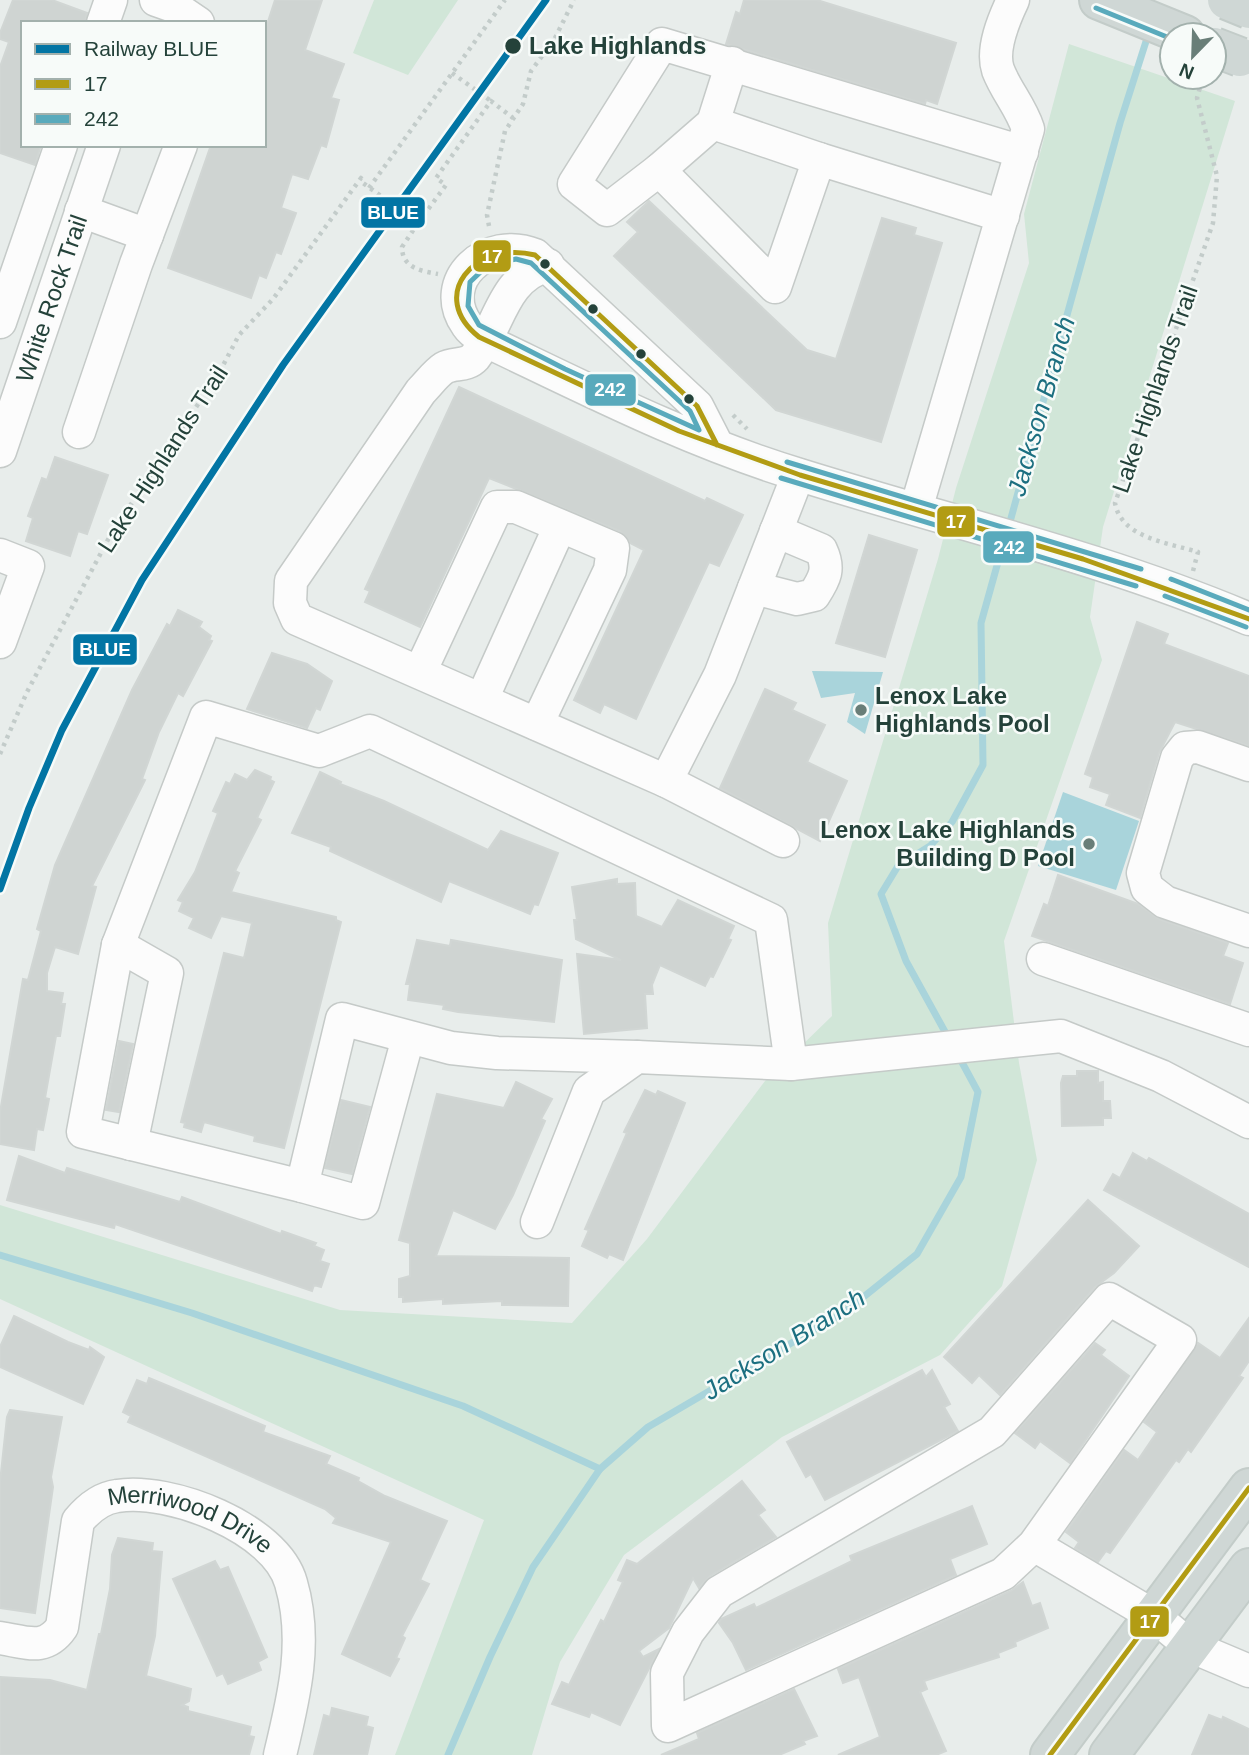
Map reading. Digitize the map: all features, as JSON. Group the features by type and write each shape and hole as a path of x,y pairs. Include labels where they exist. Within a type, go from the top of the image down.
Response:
{"main road":[{"path":"1099,0 1158,24"},
{"path":"1227,0 1249,9"},
{"path":"1050,1755 1249,1488"},
{"path":"1109,1755 1249,1568"}],"street":[{"path":"104,21 111,0"},
{"path":"148,21 155,0 173,5 195,21"},
{"path":"916,509 1028,129 1022,110 998,69 995,51 1013,0"},
{"path":"732,63 713,123 607,210 574,184 662,44 732,63 1022,152"},
{"path":"713,123 1003,216"},
{"path":"0,321 60,147"},
{"name":"White Rock Trail","path":"0,451 103,147"},
{"path":"79,432 180,147"},
{"path":"659,170 775,288 819,159"},
{"path":"81,211 147,235"},
{"path":"717,445 697,405 535,255 512,248 488,253 469,268 463,279 459,303 468,326 484,340 684,435 798,475 916,509 1195,597 1249,619"},
{"path":"548,265 535,268 518,282 499,308 474,359 463,365 446,366 421,391 291,581 290,603 297,618 666,781 783,841"},
{"path":"666,781 720,675 798,475"},
{"path":"420,672 497,506 516,507 613,548 610,570 537,724"},
{"path":"482,699 560,526"},
{"path":"754,588 797,599 814,595 824,579 828,564 821,550 776,531"},
{"path":"0,555 28,565 0,642"},
{"path":"408,1038 363,1203 83,1132 118,945 206,718 319,751 370,731 771,920 803,1063"},
{"path":"1249,765 1198,747 1185,748 1177,758 1143,873 1147,888 1165,902 1249,931"},
{"path":"118,945 167,973 131,1144"},
{"path":"1042,959 1249,1030"},
{"path":"302,1186 342,1019 451,1048 497,1053 803,1063 1061,1036 1161,1076 1249,1122"},
{"path":"537,1222 589,1091 637,1057"},
{"path":"1108,1298 1180,1340 1034,1545 1003,1574 668,1726 667,1673 688,1632 719,1592 992,1432 1108,1298"},
{"name":"Merriwood Drive","path":"0,1639 41,1644 54,1640 62,1627 78,1521 89,1507 115,1496 148,1495 241,1525 267,1544 291,1580 302,1643 292,1705 280,1755"},
{"path":"1034,1545 1154,1616 1190,1646 1249,1671"}],"path":[{"path":"418,223 369,188 505,0"},
{"path":"489,226 487,215 501,145 513,118 523,104 531,71 554,40 573,0"},
{"path":"452,73 513,118"},
{"name":"Lake Highlands Trail","path":"1180,568 1193,572 1198,552 1137,532 1117,515 1115,503 1213,223 1217,176 1197,98 1199,91"},
{"path":"429,272 410,266 402,253 405,241 446,185 436,178 491,101"},
{"name":"Lake Highlands Trail","path":"0,754 27,692 111,534 219,373 239,335 273,299 362,178 369,188"},
{"path":"411,218 416,210"}],"green space":[{"path":"374,0 458,0 408,75 353,53"},
{"path":"1069,44 1158,75 1158,91 1206,91 1235,101 1103,527 1090,617 1102,660 1004,941 1019,1063 1037,1160 1002,1286 940,1355 782,1437 624,1555 560,1662 532,1755 395,1755 484,1520 0,1299 0,1205 340,1310 572,1323 647,1239 765,1081 832,1016 828,923 938,559 956,488 1029,263 1024,214"}],"water":[{"name":"Lenox Lake Highlands Pool","path":"812,671 883,672 865,734 847,722 855,693 821,698"},
{"name":"Lenox Lake Highlands Building D Pool","path":"1063,792 1139,821 1116,890 1038,866"}],"building":[{"path":"13,0 52,0 87,13 85,21 21,21 21,147 40,147 35,165 0,153 0,67 9,42 0,39"},
{"path":"275,0 322,0 305,50 344,64 331,98 339,100 326,147 321,145 308,179 292,174 281,208 296,213 281,254 276,252 266,278 259,275 251,298 168,268 210,147 266,147 266,28"},
{"path":"744,0 817,0 956,43 937,104 926,100 925,104 726,44 736,12 740,14"},
{"path":"649,201 807,350 836,359 882,218 916,228 914,235 942,243 881,442 776,410 614,256 638,232 627,222"},
{"path":"459,387 705,501 707,498 743,515 719,566 709,562 636,719 604,704 600,713 574,700 644,550 630,543 620,531 489,478 420,627 365,602 370,591 365,589"},
{"path":"55,457 108,475 87,534 78,531 70,556 26,541 33,518 28,516 42,478 47,480"},
{"path":"869,535 917,550 885,657 836,643"},
{"path":"178,610 202,622 199,627 211,636 209,640 212,641 183,696 178,693 159,732 142,779 145,780 92,886 96,887 78,954 55,947 47,973 47,991 63,993 61,1004 65,1004 60,1036 56,1036 45,1098 49,1099 43,1130 37,1129 34,1150 0,1144 0,1112 23,979 28,980 41,931 37,929 55,865 132,690 167,624 170,626"},
{"path":"1137,622 1168,634 1164,644 1249,676 1249,746 1175,722 1159,753 1140,818 1106,805 1110,794 1090,787 1093,777 1085,774"},
{"path":"272,653 307,664 332,681 320,710 316,708 307,728 247,709"},
{"path":"765,689 796,703 792,710 825,725 807,762 847,781 820,841 720,788"},
{"path":"255,770 271,777 270,780 274,782 257,818 261,820 235,871 239,873 231,892 336,917 336,920 341,922 284,1148 254,1141 255,1136 204,1122 201,1132 184,1127 185,1123 181,1122 224,953 244,958 252,923 221,916 211,938 189,928 194,918 179,911 183,902 178,900 195,872 218,813 213,811 226,782 230,784 235,774 247,780"},
{"path":"320,772 341,782 340,784 384,801 488,850 501,831 558,853 538,905 534,904 530,914 449,881 441,902 330,851 331,847 292,833"},
{"path":"1058,875 1138,904 1159,919 1228,943 1223,956 1243,963 1230,1004 1032,936 1044,904 1048,906"},
{"path":"617,879 617,884 635,883 636,916 662,927 678,900 734,926 728,939 731,940 713,977 710,976 705,986 660,965 652,985 653,994 645,994 647,1028 584,1034 577,954 621,960 576,939 574,920 577,920 572,887"},
{"path":"417,940 450,946 451,940 562,960 554,1022 458,1012 443,1009 444,1005 408,1000 410,984 406,984"},
{"path":"119,1041 133,1044 119,1112 106,1110"},
{"path":"1077,1071 1098,1071 1098,1083 1103,1082 1103,1101 1110,1101 1111,1118 1103,1118 1103,1125 1062,1126 1061,1083 1063,1076 1077,1076"},
{"path":"516,1082 552,1099 541,1119 545,1121 513,1195 495,1229 453,1210 436,1256 569,1258 568,1306 502,1305 502,1301 443,1304 443,1299 403,1302 403,1297 399,1297 399,1279 410,1276 410,1243 399,1240 437,1094 504,1108"},
{"path":"645,1090 656,1095 658,1091 685,1103 623,1260 609,1254 607,1258 582,1246 589,1230 585,1229 627,1133 624,1132"},
{"path":"341,1100 370,1107 352,1174 325,1168"},
{"path":"1133,1153 1147,1161 1149,1158 1249,1214 1249,1267 1104,1190 1113,1174 1120,1178"},
{"path":"19,1156 65,1173 67,1168 180,1202 182,1197 281,1234 282,1231 316,1243 314,1246 324,1250 320,1261 329,1264 321,1287 314,1285 312,1291 115,1224 114,1228 7,1200"},
{"path":"1088,1200 1139,1246 1114,1273 1095,1287 1000,1395 979,1375 972,1383 944,1357"},
{"path":"14,1316 68,1342 89,1350 90,1347 104,1357 83,1404 0,1367 0,1347"},
{"path":"1249,1318 1249,1361 1239,1376 1243,1378 1191,1452 1188,1449 1179,1462 1176,1460 1110,1553 1106,1551 1098,1562 1075,1548 1079,1542 1066,1532 1124,1450 1138,1460 1157,1432 1144,1422 1198,1343 1220,1358"},
{"path":"1095,1343 1105,1350 1101,1355 1129,1376 1070,1463 1040,1441 1035,1448 1015,1433"},
{"path":"922,1370 926,1377 932,1370 950,1404 944,1407 958,1431 825,1500 811,1474 806,1477 787,1442"},
{"path":"149,1378 265,1426 263,1432 330,1456 326,1464 359,1478 358,1481 385,1496 447,1521 420,1580 429,1584 402,1636 405,1638 396,1658 399,1659 390,1676 342,1654 391,1542 333,1523 336,1518 325,1509 128,1422 131,1416 123,1412 137,1380 147,1384"},
{"path":"10,1410 62,1417 51,1477 53,1487 35,1613 0,1608 0,1482"},
{"path":"742,1481 765,1510 758,1515 776,1537 710,1576 699,1588 693,1578 669,1628 639,1651 643,1657 659,1649 620,1725 591,1712 589,1717 552,1704 562,1682 569,1685 601,1620 604,1622 623,1582 618,1580 627,1560 637,1564"},
{"path":"972,1506 987,1544 950,1559 956,1575 746,1670 733,1643 719,1623 721,1619 754,1604 756,1608 852,1561 850,1556"},
{"path":"118,1538 153,1543 152,1551 162,1552 155,1636 146,1676 191,1689 189,1701 182,1705 188,1707 188,1711 251,1727 249,1736 254,1737 249,1755 0,1755 0,1677 50,1680 87,1690 101,1634 110,1589 112,1555"},
{"path":"215,1561 220,1570 228,1567 267,1657 258,1662 261,1670 228,1684 223,1673 217,1676 173,1579"},
{"path":"1023,1582 1032,1606 1040,1603 1048,1628 1015,1642 1016,1646 998,1653 999,1657 924,1681 927,1689 920,1692 946,1751 936,1755 838,1755 880,1737 859,1677 843,1683 838,1669 1011,1591"},
{"path":"794,1689 817,1736 803,1741 805,1744 779,1755 661,1755 699,1739 697,1733"},
{"path":"332,1708 368,1717 366,1726 373,1728 367,1755 314,1755 324,1715 330,1717"},
{"path":"1209,1715 1222,1720 1223,1717 1249,1729 1249,1755 1192,1755"}],"waterway":[{"name":"Jackson Branch","path":"1008,529 1120,123 1149,32"},
{"name":"Jackson Branch","path":"949,1039 906,961 881,894 898,866 930,846 952,822 983,765 981,623 1003,544"},
{"name":"Jackson Branch","path":"448,1755 490,1657 533,1567 600,1469 648,1427 846,1311 917,1254 961,1177 978,1092 958,1055"},
{"path":"0,1255 192,1313 463,1406 600,1469"}],"rail line":[{"name":"BLUE","path":"0,889 29,808 62,730 142,580 283,365 546,0"}],"transit line":[{"name":"242","path":"1096,8 1158,33"},
{"name":"17","path":"717,445 697,406 535,255 513,253 493,256 477,264 465,275 458,289 457,305 464,321 479,337 679,431 800,475 1083,559 1249,619"},
{"name":"242","path":"516,259 531,263 690,411 699,430 565,369 479,325 468,306 470,282 488,265 516,259"},
{"name":"242","path":"787,462 1141,569"},
{"name":"242","path":"781,478 1136,586"},
{"name":"242","path":"1171,579 1249,610"},
{"name":"242","path":"1165,596 1246,627"},
{"name":"17","path":"1050,1755 1249,1488"}],"place":[{"name":"Lake Highlands","path":"513,46"},
{"name":"Lenox Lake Highlands Pool","path":"861,710"},
{"name":"Lenox Lake Highlands Building D Pool","path":"1089,844"}]}
